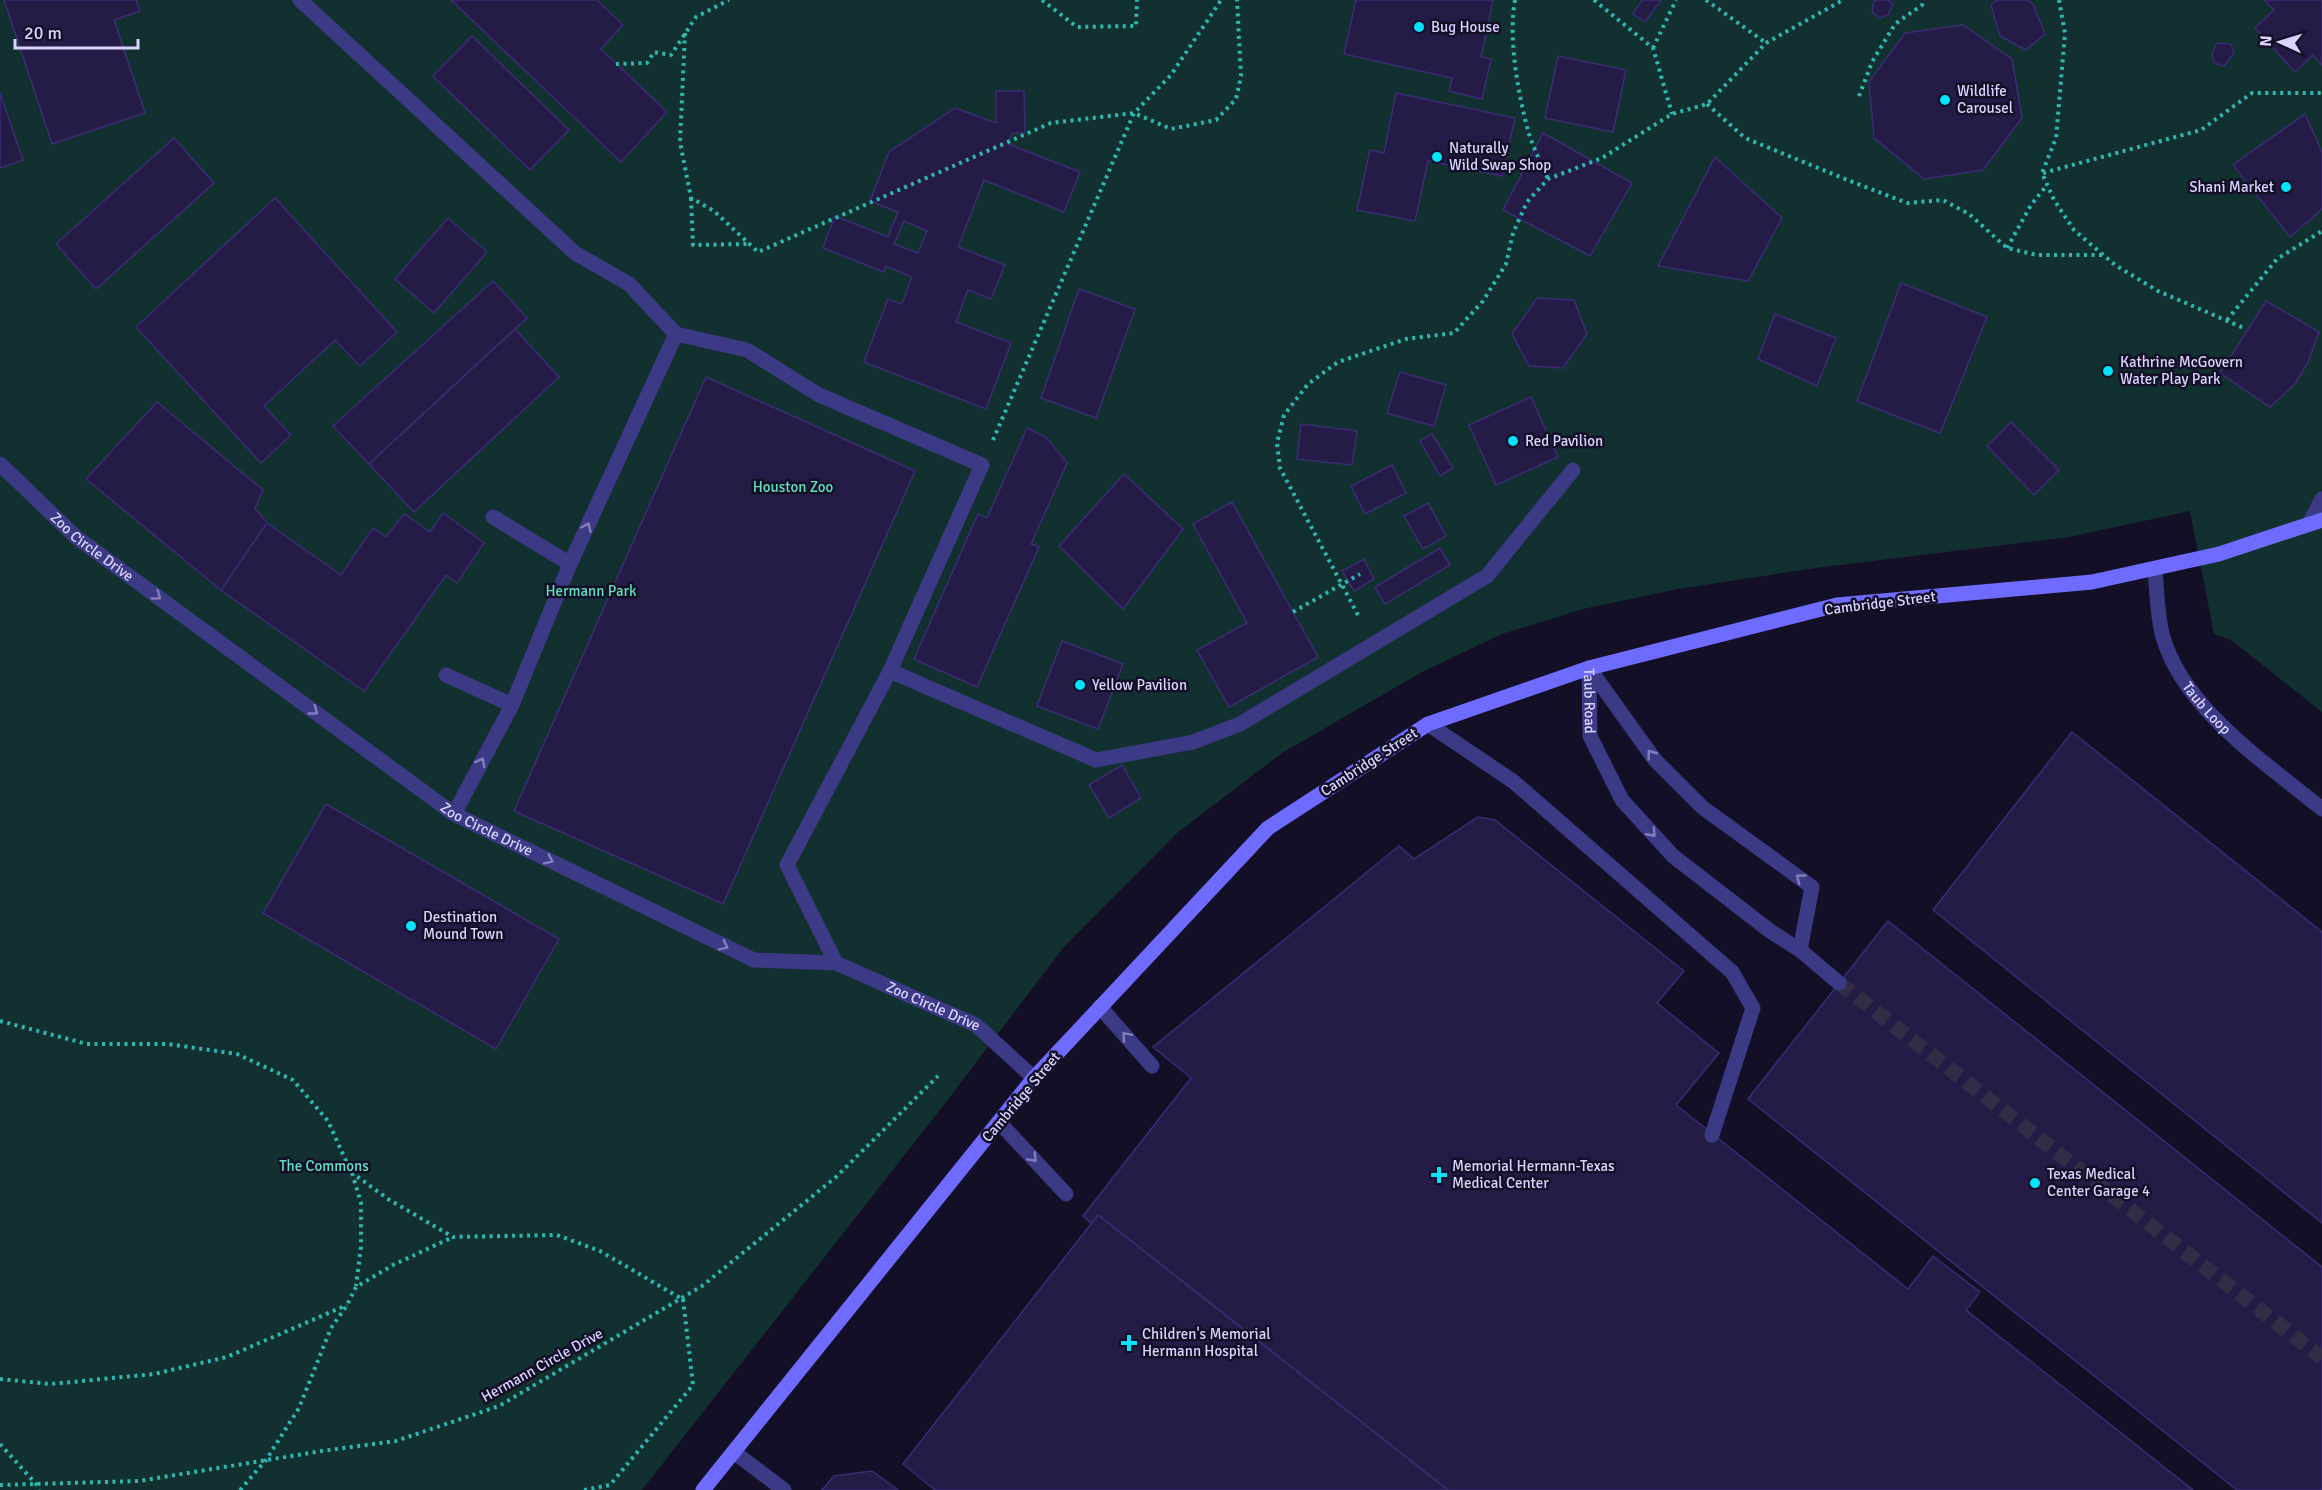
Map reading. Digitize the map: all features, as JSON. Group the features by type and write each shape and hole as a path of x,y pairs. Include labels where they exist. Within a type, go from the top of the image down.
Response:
{"street":[{"path":"300,0 575,253 629,284 676,334 747,350 819,395 982,465 890,672 787,864 836,963"},
{"path":"454,814 512,705 570,564 676,334"},
{"name":"Zoo Circle Drive","path":"0,464 76,537 454,814 754,960 836,963 976,1026 1034,1078"},
{"path":"890,672 1096,760 1193,742 1240,724 1487,576 1573,470"},
{"path":"2316,522 2322,499"},
{"path":"493,517 570,564"},
{"name":"Cambridge Street","path":"703,1490 1034,1078 1268,828 1428,724 1589,668 1838,605 2092,582 2219,554 2316,522"},
{"name":"Taub Loop","path":"2155,569 2163,637 2178,673 2222,727 2322,809"},
{"name":"Taub Road","path":"1589,668 1590,736 1622,800 1673,856 1770,932 1800,950 1839,983"},
{"name":"Taub Road","path":"1589,668 1655,759 1702,807 1812,887 1800,950"},
{"path":"446,675 512,705"},
{"path":"1428,724 1514,782 1732,972 1753,1008 1712,1135"},
{"path":"1100,1007 1152,1066"},
{"path":"999,1122 1066,1194"},
{"path":"734,1452 784,1490"}],"path":[{"path":"616,64 647,63 654,52 671,55 696,17 729,0"},
{"path":"1042,0 1077,27 1136,26 1137,0"},
{"path":"982,465 1134,114 1171,75 1221,0"},
{"path":"691,198 714,211 758,252 1051,123 1134,114 1171,129 1216,120 1236,99 1241,76 1237,0"},
{"path":"1515,0 1512,15 1516,72 1528,132 1548,179"},
{"path":"1594,0 1653,48 1672,114"},
{"path":"1653,48 1676,0"},
{"path":"1706,0 1766,43"},
{"path":"1358,615 1280,468 1277,443 1284,415 1308,384 1338,362 1406,339 1454,333 1483,301 1506,264 1513,233 1527,202 1548,179 1602,158 1672,114 1707,104 1766,43 1843,0"},
{"path":"1859,96 1872,62 1895,24 1923,5 1923,0"},
{"path":"2059,0 2065,33 2056,138 2042,173 2054,201 2074,231 2115,265 2158,291 2246,329"},
{"path":"685,33 680,142 691,198 693,245 749,244"},
{"path":"2042,173 2201,130 2252,93 2322,93"},
{"path":"1707,104 1745,138 1823,170 1907,203 1943,200 1969,214 2007,248 2037,255 2104,255"},
{"path":"2007,248 2031,205 2047,185"},
{"path":"2227,320 2277,259 2322,231"},
{"path":"1293,612 1360,574"},
{"path":"0,1021 87,1044 168,1044 237,1054 293,1080 328,1121 351,1172 361,1203 361,1247 356,1287 331,1328 299,1408 266,1460 240,1490"},
{"name":"Hermann Circle Drive","path":"0,1485 139,1481 396,1441 499,1406 702,1286 836,1177 938,1076"},
{"path":"351,1172 388,1199 453,1237"},
{"path":"356,1287 393,1265 453,1237 557,1235 600,1251 683,1299 693,1385 610,1485 584,1490"},
{"path":"0,1379 51,1384 154,1374 227,1358 347,1305"},
{"path":"0,1443 39,1490"}],"green space":[{"name":"Hermann Park","path":"0,0 2322,0 2322,712 2231,640 2214,634 2190,511 2069,537 1816,568 1678,589 1583,609 1502,634 1422,672 1282,753 1177,833 1063,948 950,1097 642,1490 0,1490"}],"building":[{"path":"4,0 136,0 140,11 114,20 145,113 52,144"},
{"path":"451,0 597,0 623,25 601,49 667,112 621,162"},
{"name":"Bug House","path":"1356,0 1493,0 1481,57 1491,59 1482,99 1449,91 1452,78 1344,54"},
{"path":"1642,0 1661,0 1645,22 1633,14"},
{"path":"1887,0 1893,4 1888,15 1880,18 1872,12 1874,1"},
{"path":"1997,0 2027,0 2033,4 2045,34 2026,50 2000,36 1991,5"},
{"path":"2264,0 2322,0 2322,65 2313,55 2295,72 2255,28 2274,10"},
{"name":"Wildlife Carousel","path":"1963,25 2012,59 2022,118 1983,170 1924,179 1874,138 1869,82 1905,33"},
{"path":"472,36 569,130 530,170 433,76"},
{"path":"2217,43 2231,44 2234,53 2224,66 2214,63 2212,53"},
{"path":"1558,56 1626,70 1613,132 1545,118"},
{"path":"996,91 1024,91 1025,133 1012,133 1008,144 1080,172 1064,212 984,180 958,247 1005,265 991,299 968,290 956,322 1011,343 986,409 864,362 888,299 902,304 912,277 886,266 884,272 823,248 835,216 888,237 898,212 870,201 889,152 955,108 996,123","holes":["904,221 927,231 918,253 894,244"]},
{"path":"0,93 23,160 0,168"},
{"name":"Naturally Wild Swap Shop","path":"1396,93 1515,118 1502,176 1428,161 1415,221 1357,210 1370,150 1384,153"},
{"name":"Shani Market","path":"2305,114 2322,152 2322,209 2290,237 2233,165"},
{"path":"1543,133 1632,183 1590,256 1503,210"},
{"path":"174,138 214,183 96,289 56,244"},
{"path":"1715,157 1782,218 1748,281 1658,266"},
{"path":"275,198 397,332 360,366 335,340 264,406 291,435 261,463 136,327"},
{"path":"448,218 487,252 434,313 395,279"},
{"path":"493,281 527,318 369,464 333,426"},
{"path":"1901,283 1987,317 1940,433 1857,401"},
{"path":"1079,289 1135,309 1096,418 1041,398"},
{"path":"1537,298 1574,300 1587,334 1563,368 1529,366 1512,334"},
{"path":"2266,301 2319,332 2308,362 2295,384 2270,407 2220,373"},
{"path":"1775,314 1836,338 1817,386 1758,359"},
{"path":"515,329 559,377 414,512 369,464"},
{"path":"1400,372 1446,385 1434,426 1387,413"},
{"path":"706,377 915,471 723,904 514,811"},
{"name":"Red Pavilion","path":"1531,397 1558,457 1496,485 1469,425"},
{"path":"157,402 263,490 255,508 267,523 221,590 86,479"},
{"path":"2011,422 2059,470 2034,495 1987,446"},
{"path":"1301,424 1357,431 1352,465 1297,459"},
{"path":"1027,428 1046,437 1067,463 1031,544 1039,547 977,687 914,659 978,514 987,518"},
{"path":"1432,434 1453,468 1440,476 1420,441"},
{"path":"1392,465 1406,493 1365,514 1351,486"},
{"path":"1124,474 1183,529 1123,609 1059,546"},
{"path":"1232,502 1318,657 1229,707 1197,650 1247,623 1193,524"},
{"path":"1428,503 1446,536 1423,549 1404,516"},
{"path":"443,513 484,543 457,583 446,575 364,691 221,590 267,523 341,575 373,528 386,537 404,514 430,532"},
{"path":"1440,548 1450,565 1385,604 1375,587"},
{"path":"1364,559 1374,579 1354,591 1342,571"},
{"name":"Yellow Pavilion","path":"1062,641 1123,664 1098,729 1037,706"},
{"path":"2072,732 2322,932 2322,1223 1933,910"},
{"path":"1122,765 1141,798 1109,818 1089,785"},
{"name":"Destination Mound Town","path":"326,804 559,939 496,1049 263,913"},
{"name":"Memorial Hermann-Texas Medical Center","path":"1478,817 1495,820 1684,971 1657,1003 1719,1053 1676,1105 1908,1289 1933,1256 1980,1292 1966,1310 2193,1490 1448,1490 1098,1215 1091,1223 1083,1216 1191,1078 1153,1047 1399,846 1414,859"},
{"name":"Texas Medical Center Garage 4","path":"1888,921 2322,1267 2322,1490 2237,1490 1748,1099"},
{"name":"Children's Memorial Hermann Hospital","path":"1098,1215 1448,1490 935,1490 903,1464"},
{"path":"872,1471 898,1490 822,1490 834,1476"}],"tunnel":[{"path":"1839,983 2322,1358"}],"place":[{"name":"Bug House","path":"1419,27"},
{"name":"Wildlife Carousel","path":"1945,100"},
{"name":"Naturally Wild Swap Shop","path":"1437,157"},
{"name":"Shani Market","path":"2286,187"},
{"name":"Kathrine McGovern Water Play Park","path":"2108,371"},
{"name":"Red Pavilion","path":"1513,441"},
{"name":"Yellow Pavilion","path":"1080,685"},
{"name":"Destination Mound Town","path":"411,926"},
{"name":"Memorial Hermann-Texas Medical Center","path":"1439,1175"},
{"name":"Texas Medical Center Garage 4","path":"2035,1183"},
{"name":"Children's Memorial Hermann Hospital","path":"1129,1343"}],"park label":[{"name":"Houston Zoo","path":"793,487"},
{"name":"The Commons","path":"324,1166"}]}
